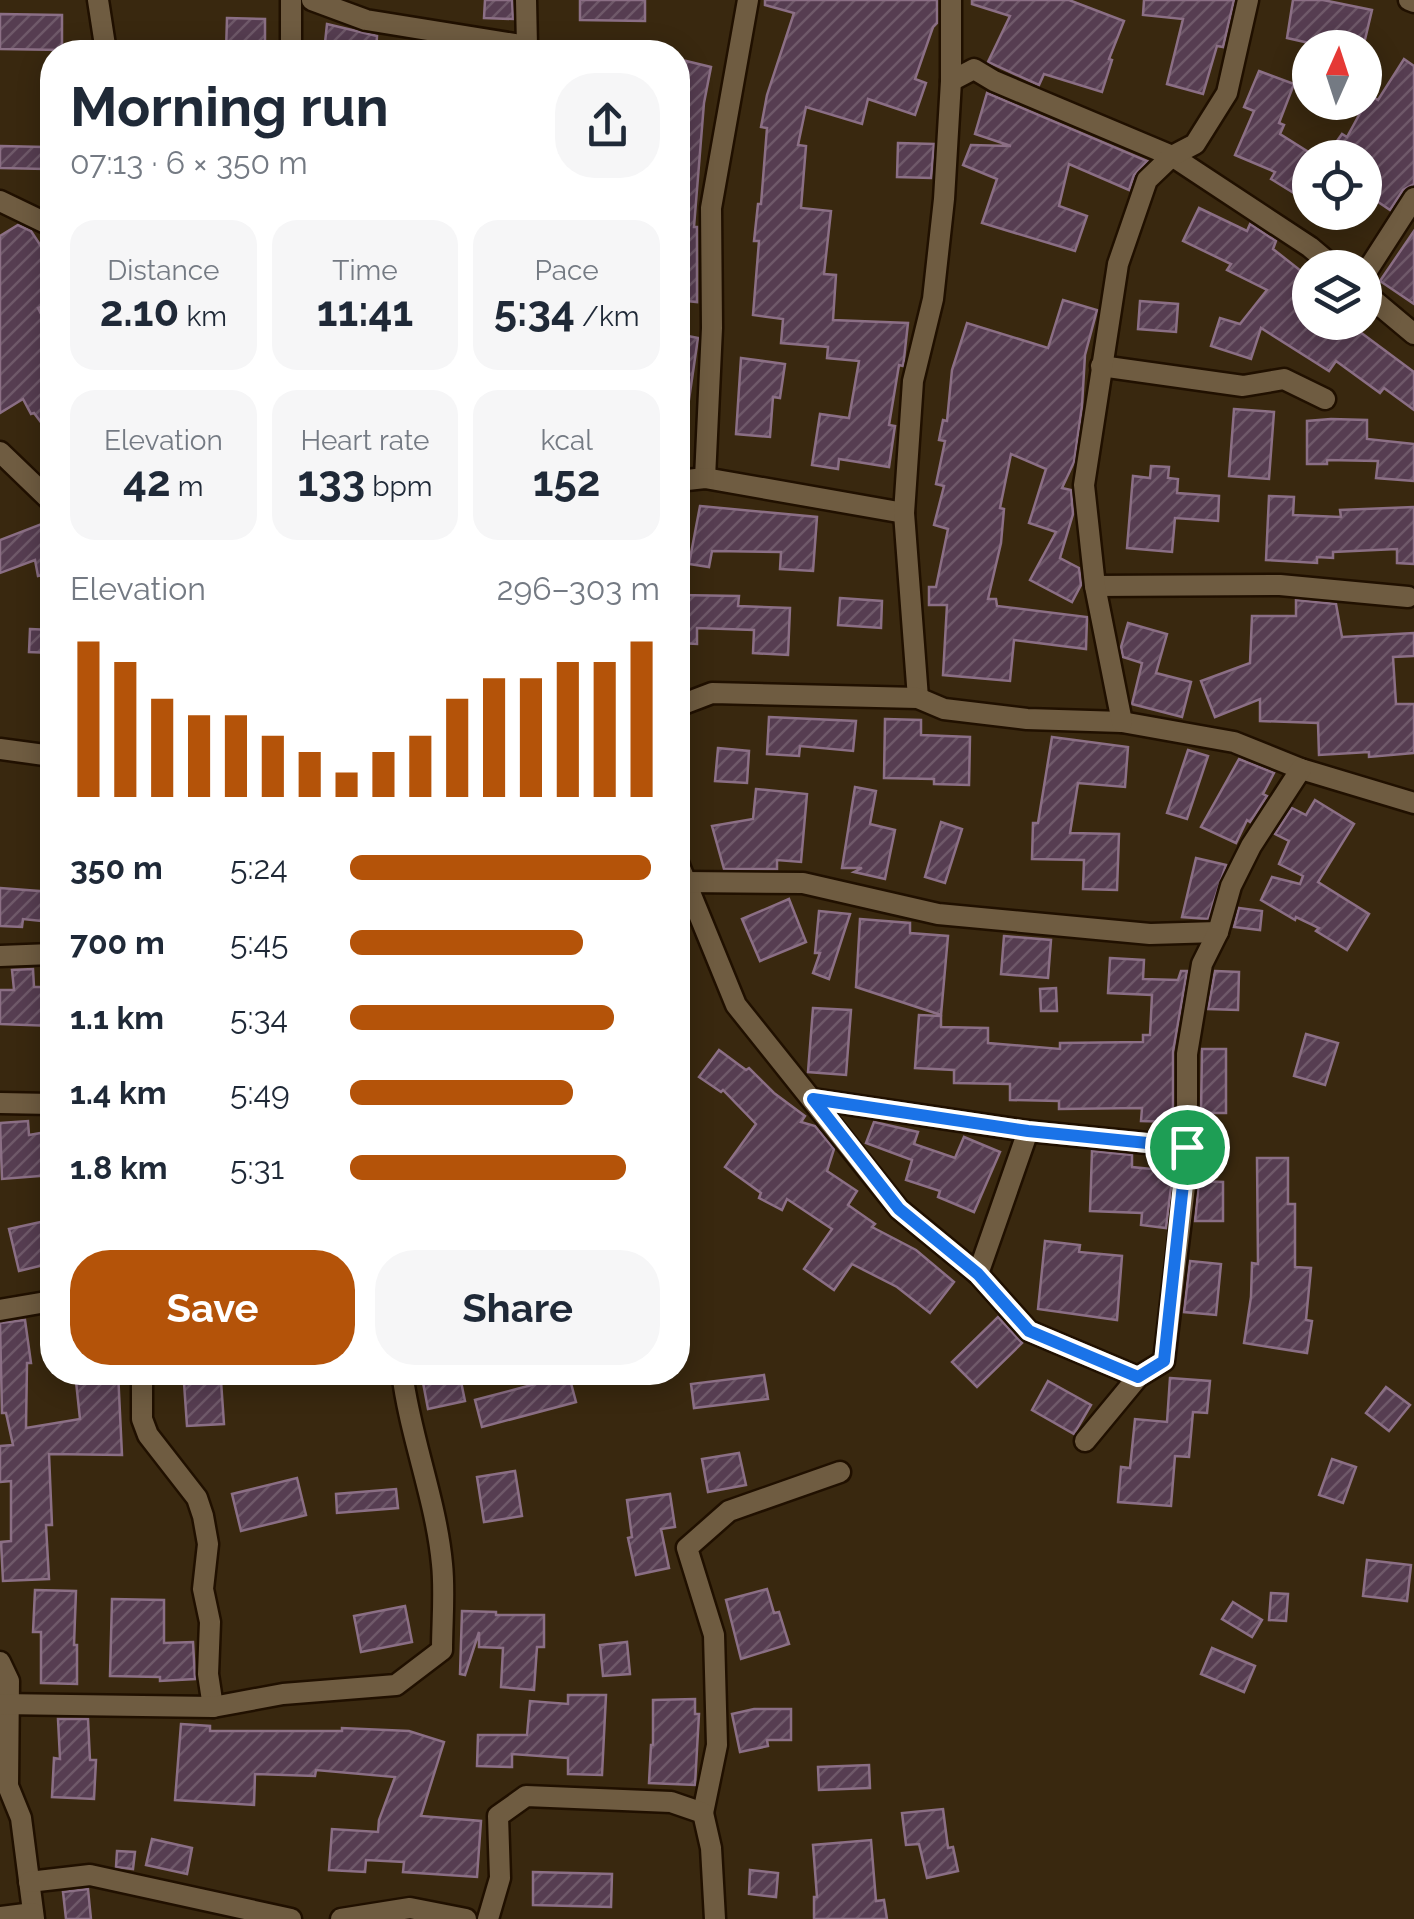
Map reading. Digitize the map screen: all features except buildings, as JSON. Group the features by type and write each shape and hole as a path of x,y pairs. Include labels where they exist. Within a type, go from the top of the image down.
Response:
{"street":[{"path":"98,0 104,40"},
{"path":"291,40 292,0"},
{"path":"312,0 366,20 473,40"},
{"path":"526,0 526,40"},
{"path":"706,478 712,208 748,0"},
{"path":"918,698 904,514 912,382 933,299 938,249 951,80 951,0"},
{"path":"1122,722 1095,586 1084,484 1118,264 1147,180 1172,156 1195,144 1226,93 1248,0"},
{"path":"951,80 974,69 1172,156 1314,250"},
{"path":"1380,250 1414,198"},
{"path":"0,201 40,220"},
{"path":"1382,307 1414,334"},
{"path":"1101,366 1243,386 1284,379 1325,399"},
{"path":"0,452 40,484"},
{"path":"690,480 706,478 904,514"},
{"path":"1095,586 1280,584 1408,597"},
{"path":"690,701 712,693 918,698 944,710 1027,719 1122,722 1234,742 1301,770 1414,803"},
{"path":"0,749 40,754"},
{"path":"1085,1441 1138,1377 1164,1361 1187,1147 1187,1054 1202,964 1218,932 1231,886 1301,770"},
{"path":"690,873 803,883 938,914 1150,934 1218,932"},
{"path":"690,894 736,1005 899,1209 978,1274 1029,1331 1138,1377"},
{"path":"0,956 40,954"},
{"path":"813,1099 1028,1131 1187,1147"},
{"path":"0,1103 40,1104"},
{"path":"978,1274 1028,1131"},
{"path":"0,1310 40,1303"},
{"path":"142,1385 142,1418 148,1436 197,1498 203,1516 208,1544 203,1588 210,1622 208,1674 213,1707"},
{"path":"4,1704 213,1707 283,1694 396,1685 442,1650 442,1563 407,1417 403,1385"},
{"path":"714,1919 711,1848 704,1812 717,1745 714,1635 687,1548 729,1510 840,1472"},
{"path":"0,1662 8,1681 4,1704 8,1786 21,1818 33,1916 0,1916"},
{"path":"488,1919 500,1878 498,1816 526,1796 671,1802 704,1812"},
{"path":"29,1882 90,1876 291,1919"},
{"path":"341,1919 410,1908 466,1919"}],"route":[{"path":"813,1099 1028,1131 1187,1147 1164,1361 1138,1377 1029,1331 978,1274 899,1209 813,1099"}]}
